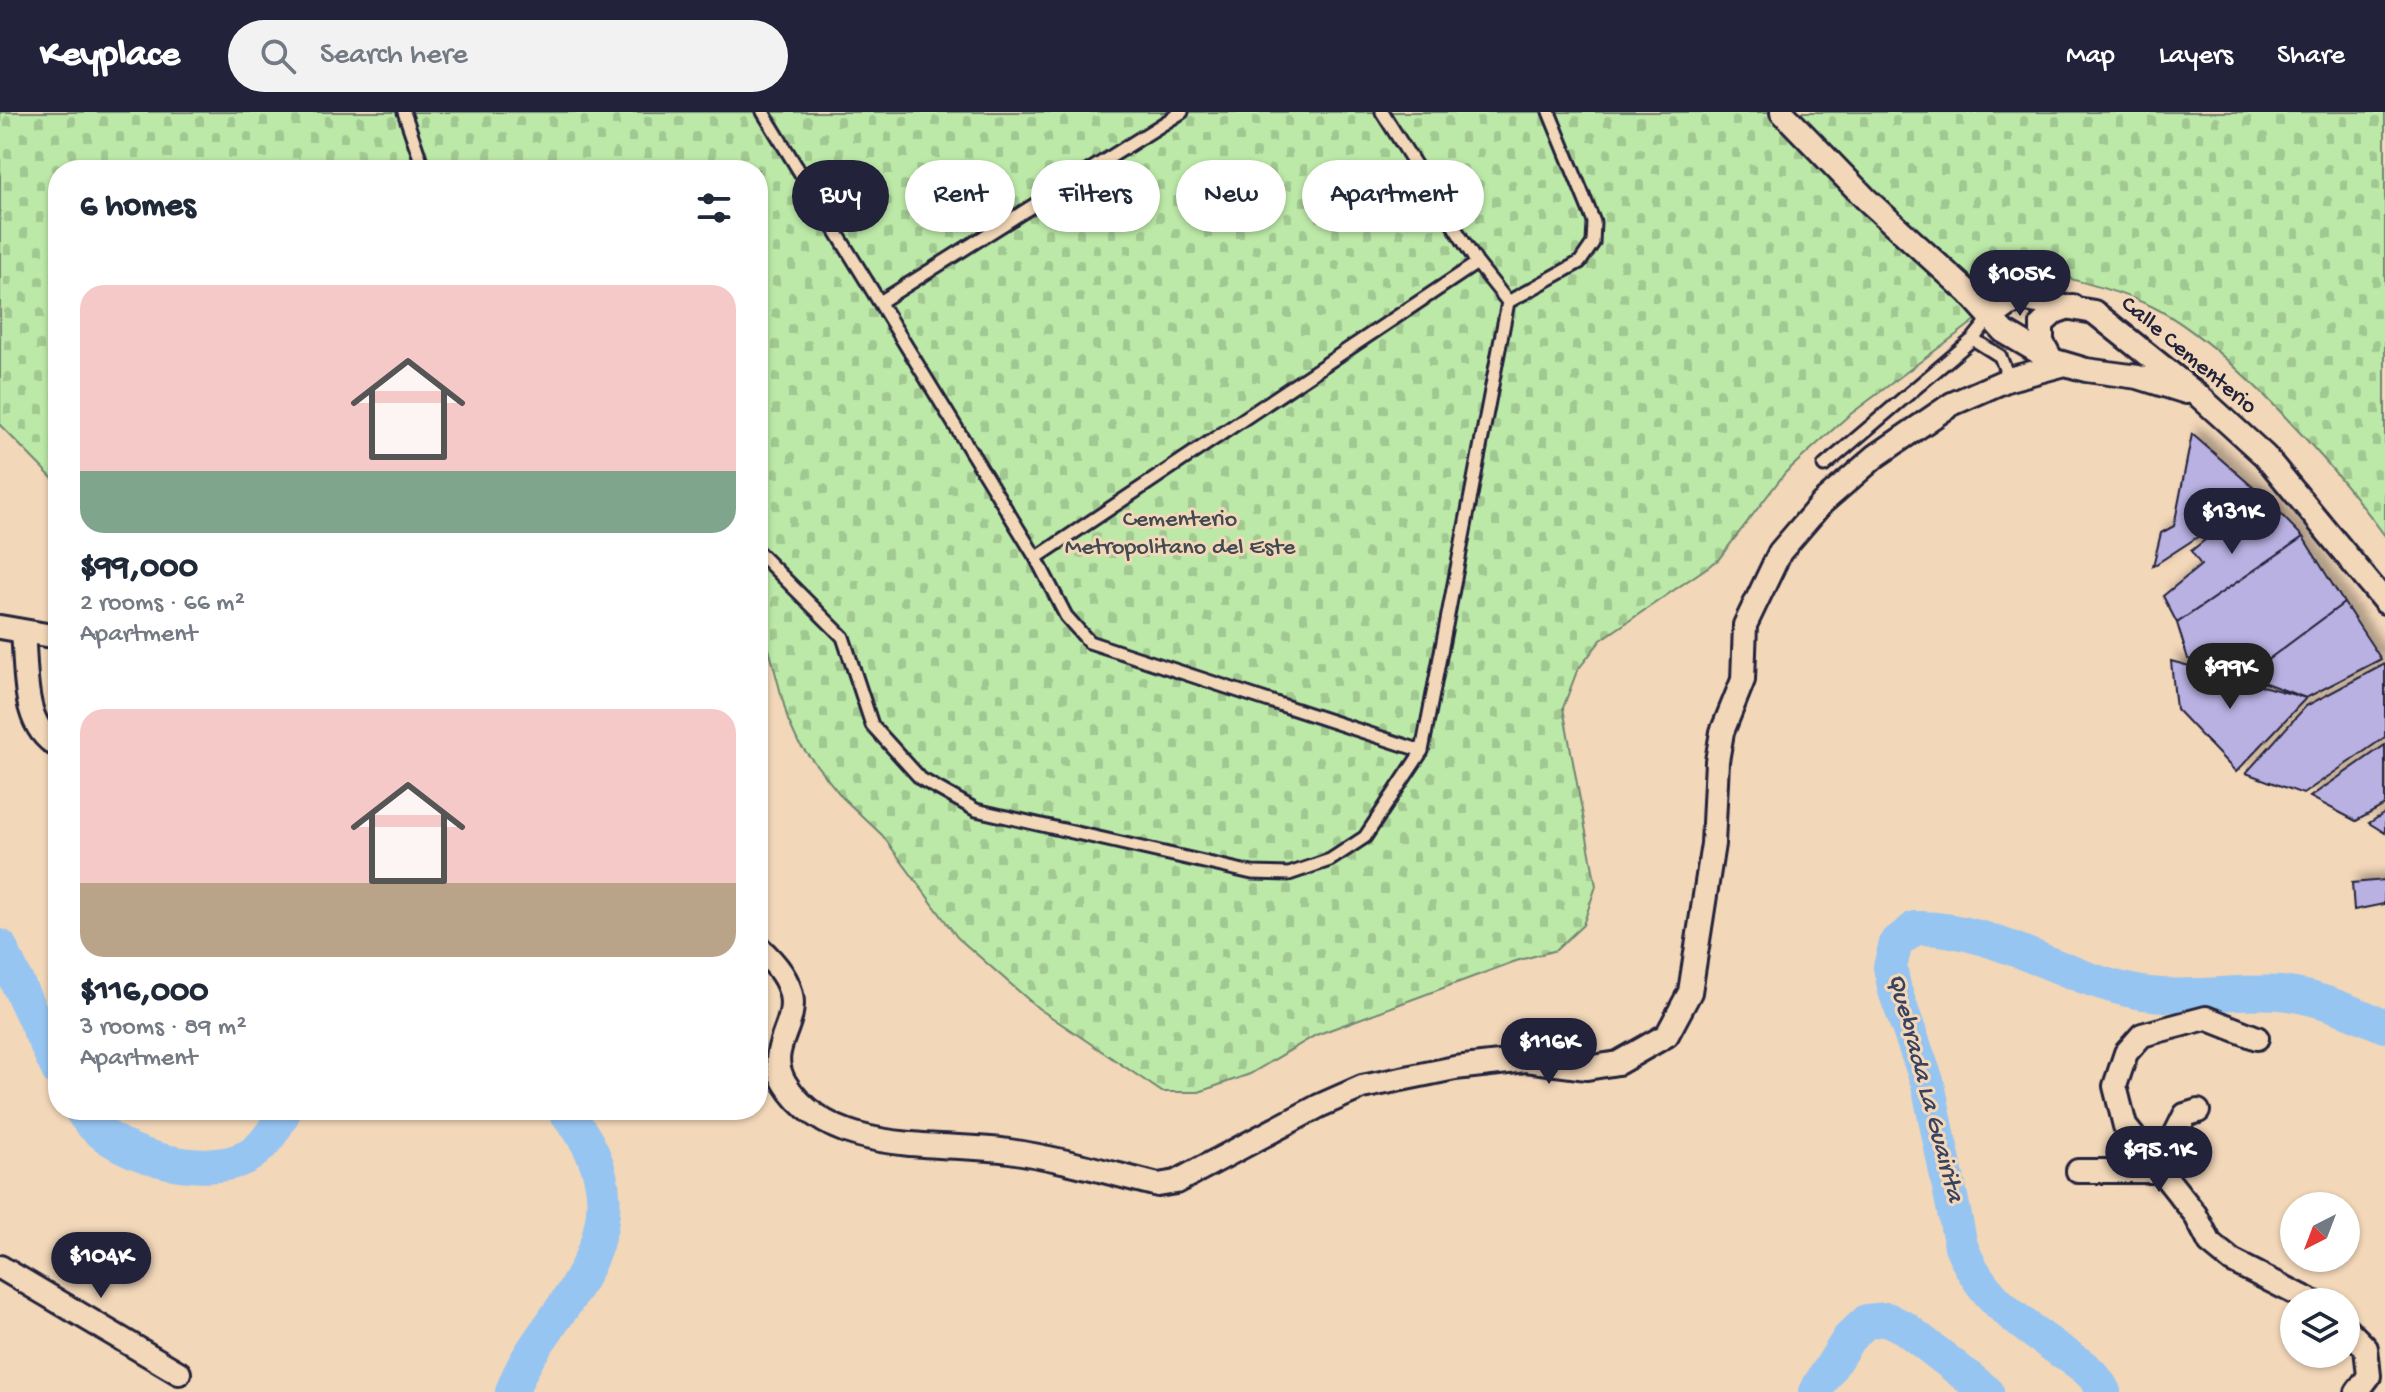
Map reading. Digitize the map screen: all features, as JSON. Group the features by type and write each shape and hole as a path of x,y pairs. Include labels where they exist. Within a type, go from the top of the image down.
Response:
{"street":[{"path":"1782,112 1866,199 1968,292 2013,339 2059,362 2138,377 2200,397"},
{"name":"Calle Cementerio","path":"1990,318 2010,304 2026,300 2094,312 2200,397 2265,456 2385,602"},
{"path":"2059,362 2042,342 2042,324 2055,312 2073,306"},
{"path":"768,956 781,967 791,990 794,1011 779,1052 781,1077 807,1111 856,1134 895,1143 1007,1151 1158,1185 1176,1182 1319,1106 1362,1087 1455,1068 1526,1060 1587,1068 1618,1063 1667,1035 1690,992 1713,844 1722,732 1743,680 1745,625 1780,552 1822,503 1876,456 1952,404 2009,379 2059,362"},
{"path":"0,627 48,636"},
{"path":"23,633 33,721 48,741"},
{"path":"2257,1038 2206,1018 2142,1035 2126,1053 2115,1086 2125,1126 2157,1171 2195,1214 2210,1243 2232,1261 2285,1288"},
{"path":"2157,1171 2185,1115 2198,1111"},
{"path":"2078,1171 2157,1171"},
{"path":"0,1267 179,1373"},
{"path":"2357,1392 2369,1376 2366,1348 2360,1342"}],"lane":[{"path":"404,112 421,160"},
{"path":"763,112 1036,558 1066,616 1089,642 1422,751"},
{"path":"880,302 1182,112"},
{"path":"768,562 843,637 872,725 921,779 976,810 1252,873 1289,874 1330,860 1365,837 1422,751 1508,302 1477,263 1382,112"},
{"path":"1508,302 1580,262 1593,243 1594,222 1549,112"},
{"path":"1036,558 1477,263"},
{"path":"1824,466 1973,339 1990,318"},
{"path":"1973,339 2000,356 2009,379"}],"green space":[{"name":"Cementerio Metropolitano del Este","path":"0,112 2385,112 2385,536 2338,476 2278,409 2181,323 2151,306 2111,291 2041,271 1848,416 1785,473 1718,560 1601,640 1577,671 1563,708 1596,886 1583,925 1556,950 1516,961 1316,1035 1250,1074 1199,1092 1162,1092 1038,1008 957,937 882,835 842,797 798,742 788,720 768,648 768,160 48,160 48,474 0,425"}],"building":[{"path":"2192,434 2262,495 2153,566 2161,533 2174,526"},
{"path":"2262,495 2303,537 2177,623 2163,596 2201,565 2191,551"},
{"path":"2303,537 2344,603 2246,676 2188,659 2177,623"},
{"path":"2344,603 2381,659 2306,698 2246,676"},
{"path":"2171,661 2306,698 2236,772 2176,709"},
{"path":"2385,664 2385,737 2303,794 2246,773 2306,706"},
{"path":"2385,745 2385,805 2356,821 2310,797"},
{"path":"2385,813 2385,833 2369,823"},
{"path":"2385,880 2384,904 2354,910 2352,883"}],"waterway":[{"name":"Quebrada La Guairita","path":"2104,1392 2084,1368 2001,1306 1969,1264 1961,1246 1928,1084 1895,991 1890,967 1896,943 1915,928 1942,929 1996,943 2127,990 2165,995 2280,993 2333,1005 2385,1026"},
{"name":"Quebrada La Guairita","path":"0,946 48,1049"},
{"name":"Quebrada La Guairita","path":"88,1120 111,1140 133,1151 156,1159 206,1166 247,1157 259,1148 280,1120"},
{"name":"Quebrada La Guairita","path":"512,1392 531,1352 587,1268 602,1221 601,1177 593,1154 572,1120"},
{"name":"Quebrada La Guairita","path":"1815,1392 1849,1338 1867,1321 1887,1319 1905,1328 1987,1392"}]}
